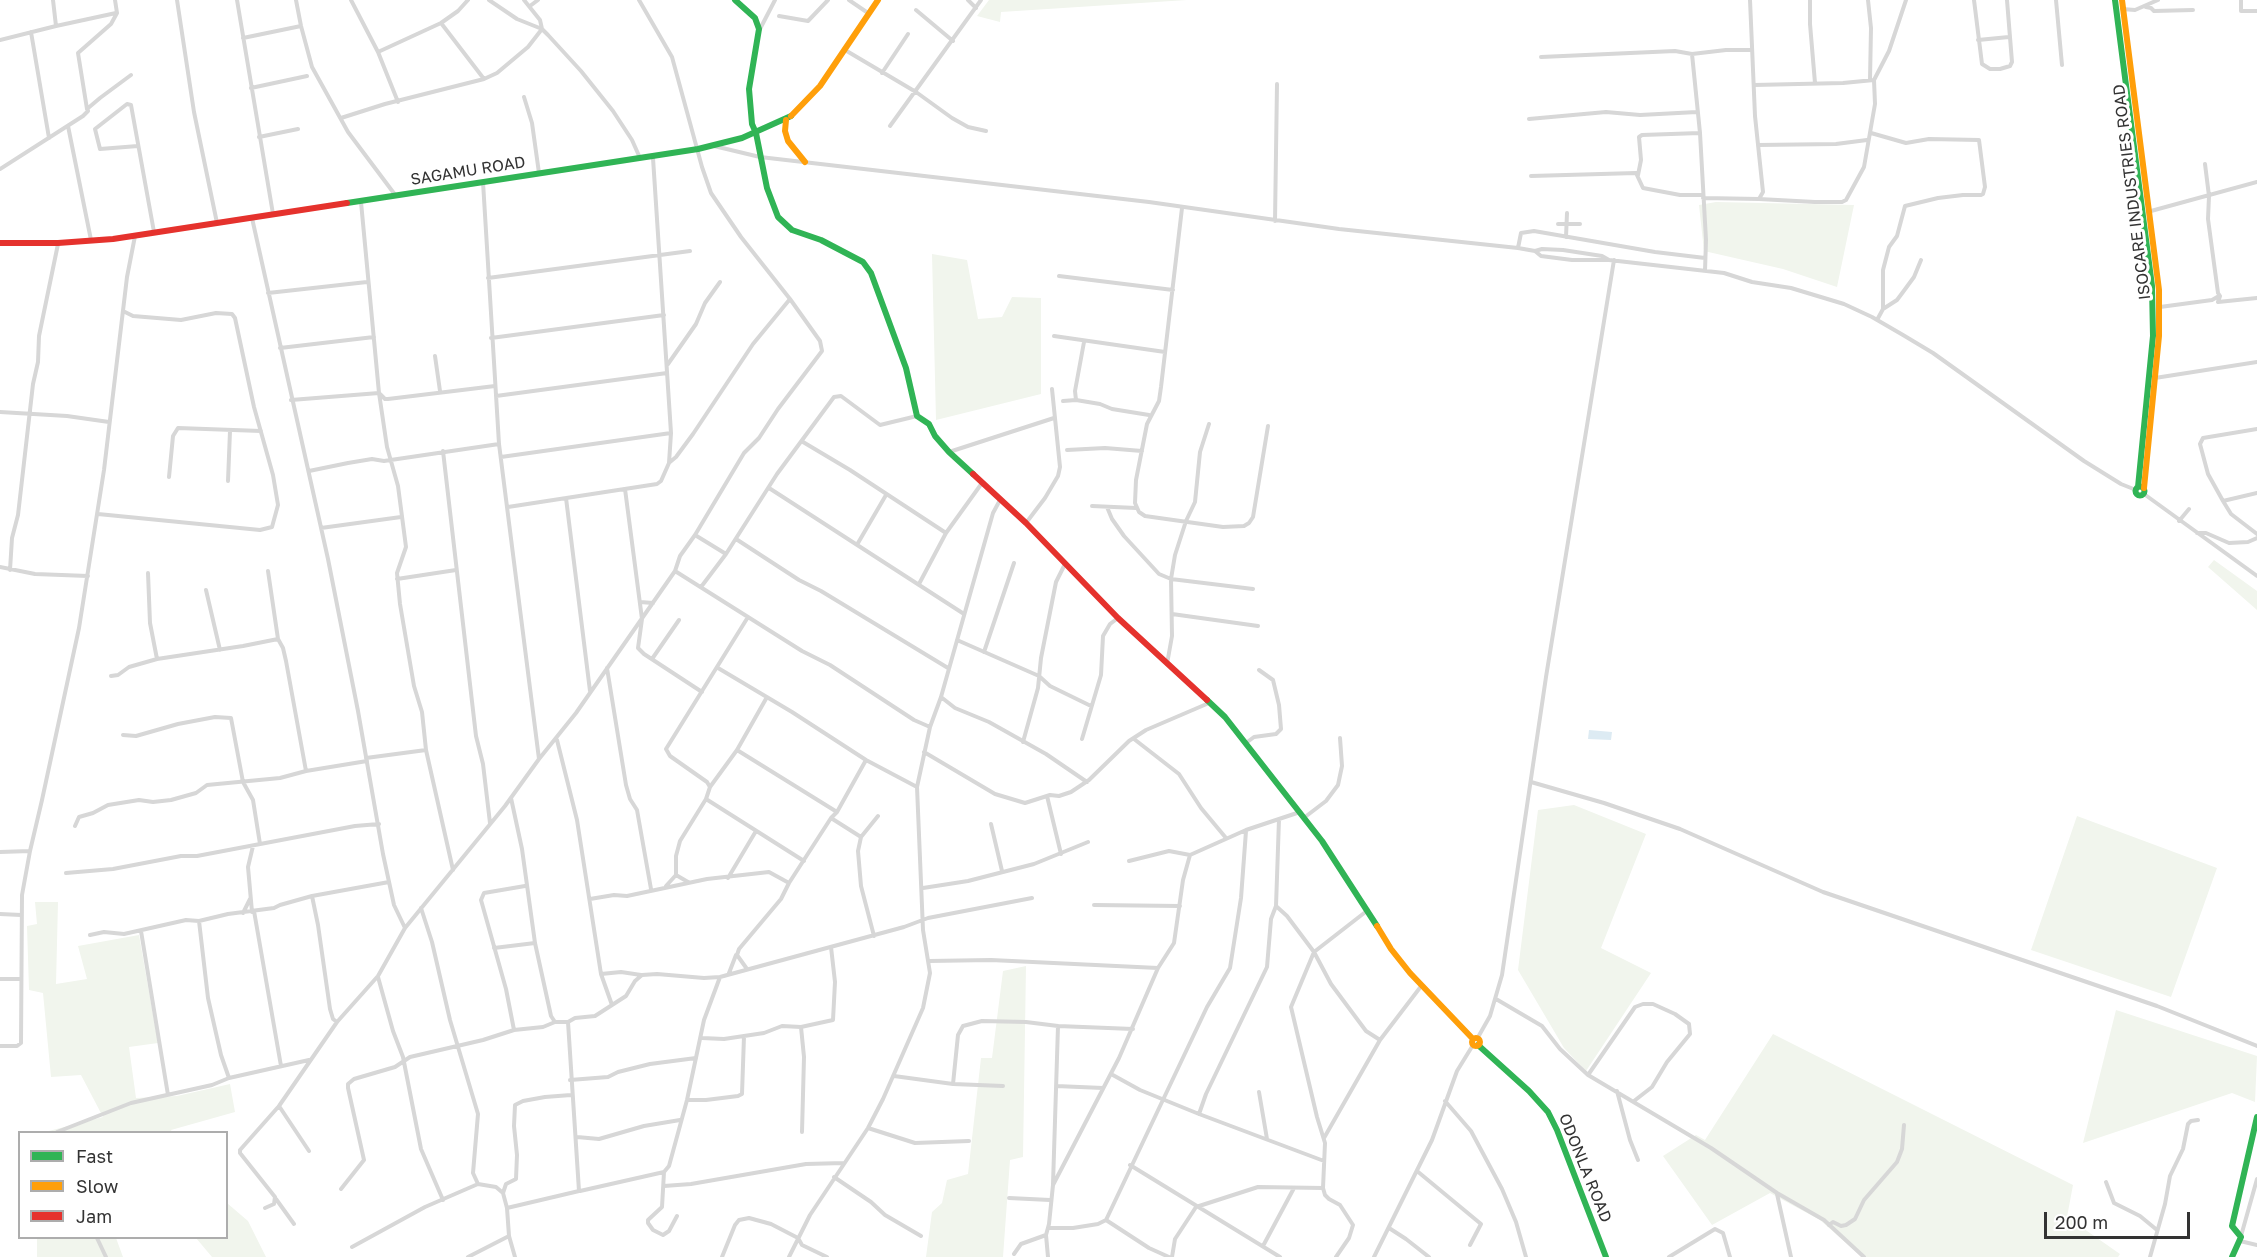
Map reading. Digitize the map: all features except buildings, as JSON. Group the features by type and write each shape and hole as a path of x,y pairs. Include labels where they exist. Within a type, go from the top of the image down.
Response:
{"main road":[{"path":"735,0 755,18 759,29 749,89 752,124 773,207 784,224 792,230 853,255 872,273 906,368 916,416"},
{"name":"SAGAMU ROAD","path":"0,243 58,243 135,236 713,146 756,133 786,120 796,112 820,86 878,0"},
{"name":"ISOCARE INDUSTRIES ROAD","path":"2115,0 2120,10 2151,212 2160,307 2155,378 2140,490"},
{"name":"ISOCARE INDUSTRIES ROAD","path":"2122,0 2120,10 2152,286 2152,336 2140,490"},
{"path":"786,120 785,132 788,141 805,162"},
{"name":"ODONLA ROAD","path":"916,416 929,424 935,436 949,452 1026,523 1118,618 1210,703 1246,743 1303,814 1368,910 1391,949 1475,1042 1522,1084 1548,1112 1606,1257"},
{"path":"2232,1257 2240,1239 2232,1226 2257,1117"}],"street":[{"path":"53,0 56,26"},
{"path":"0,170 86,114 78,53 111,24 117,13 115,0"},
{"path":"183,0 177,1 194,112 217,223"},
{"path":"237,0 273,214"},
{"path":"296,0 312,67 365,157 396,196"},
{"path":"351,0 378,52 398,102"},
{"path":"378,52 441,23 458,11 468,0"},
{"path":"489,0 517,19 542,29 581,71 613,111 632,140 640,159"},
{"path":"524,0 540,20 542,29"},
{"path":"530,6 538,0"},
{"path":"294,1224 240,1151 247,1140 279,1106 337,1022 378,976 405,928 557,739 675,571 680,556 744,453 759,438 822,351 820,341 741,237 711,193 672,57 639,0"},
{"path":"759,29 775,0"},
{"path":"779,16 808,21 828,0"},
{"path":"849,0 868,13"},
{"path":"968,0 976,8"},
{"path":"890,126 981,0"},
{"path":"1750,0 1758,145 1763,188 1759,199"},
{"path":"1810,0 1815,83"},
{"path":"1700,133 1641,135 1639,137 1641,160 1638,175 1643,188 1683,195 1815,202 1846,200 1864,167 1875,104 1868,0"},
{"path":"1872,80 1889,51 1906,0"},
{"path":"1974,0 1982,64 1990,69 2010,66 2012,62 2007,0"},
{"path":"2056,0 2062,65"},
{"path":"2120,10 2130,11 2146,7 2158,0"},
{"path":"2241,0 2241,11 2257,11"},
{"path":"2146,7 2154,11 2193,10"},
{"path":"916,10 953,41"},
{"path":"0,40 117,13"},
{"path":"441,23 484,79"},
{"path":"243,38 301,26"},
{"path":"341,118 490,77 510,64 528,47 542,29"},
{"path":"31,32 49,138"},
{"path":"882,74 908,34"},
{"path":"1978,40 2009,37"},
{"path":"844,50 916,92 968,127 986,131"},
{"path":"1541,57 1675,51 1692,54 1752,50"},
{"path":"1692,54 1700,133 1705,271"},
{"path":"87,109 131,75"},
{"path":"251,88 307,76"},
{"path":"1754,84 1872,80"},
{"path":"1275,221 1277,84"},
{"path":"524,97 532,123 539,173"},
{"path":"138,146 100,148 95,129 115,112 129,104 138,146 154,232"},
{"path":"1529,119 1606,112 1640,115 1697,112"},
{"path":"68,126 91,241"},
{"path":"259,137 298,129"},
{"path":"1871,133 1906,143 1929,139 1979,140 1984,187 1981,195 1938,198 1905,206 1897,236 1889,247 1883,270 1883,309 1877,320"},
{"path":"1758,145 1836,144 1867,140"},
{"path":"713,146 760,157 1107,197 1275,221 1518,248 1535,252 1541,256 1572,260 1612,260 1724,273 1752,282 1791,288 1844,304 1877,320 1933,353 2084,461 2121,484 2140,490 2257,576"},
{"path":"508,507 660,482 669,463 671,433 668,364 653,157"},
{"path":"2205,164 2209,196 2208,219 2220,296 2218,302 2257,298"},
{"path":"1531,176 1638,175"},
{"path":"483,182 499,444 539,759"},
{"path":"2151,212 2257,182"},
{"path":"361,202 379,393 384,432 398,486 405,550 397,579 414,686 422,712 426,750 453,870"},
{"path":"1136,508 1136,480 1149,415 1159,401 1182,208"},
{"path":"1566,237 1567,213"},
{"path":"252,217 321,528 389,882 394,905 405,928"},
{"path":"1558,224 1580,224"},
{"path":"1518,248 1521,233 1534,231 1655,252 1706,258"},
{"path":"0,1046 15,1047 21,1043 22,895 71,668 88,576 135,236"},
{"path":"9,570 38,362 39,336 58,243"},
{"path":"1535,252 1542,249 1563,250 1602,256 1612,260"},
{"path":"488,278 690,251"},
{"path":"1374,1257 1432,1140 1457,1071 1490,1016 1496,999 1510,929 1545,677 1612,260"},
{"path":"1883,309 1897,300 1914,277 1921,260"},
{"path":"1059,276 1173,290"},
{"path":"268,293 367,282"},
{"path":"668,364 696,324 705,303 720,282"},
{"path":"2160,307 2212,300 2220,296"},
{"path":"669,463 693,434 753,344 790,299"},
{"path":"98,514 260,530 269,529 272,526 278,503 235,318 232,314 216,313 181,320 133,316 123,311"},
{"path":"491,338 664,315"},
{"path":"122,321 133,316"},
{"path":"1054,336 1165,352"},
{"path":"280,348 374,337"},
{"path":"1076,400 1075,391 1084,341"},
{"path":"435,356 440,391"},
{"path":"2155,378 2257,362"},
{"path":"496,396 667,373"},
{"path":"291,399 379,393 385,399 495,386"},
{"path":"1026,523 1045,498 1058,476 1060,467 1052,389"},
{"path":"701,586 726,554 777,474 837,395 880,425 916,416"},
{"path":"1063,401 1076,400 1149,415"},
{"path":"0,412 109,422"},
{"path":"949,452 1054,418"},
{"path":"1167,664 1171,646 1171,579 1175,555 1195,502 1200,452 1209,424"},
{"path":"1092,506 1136,508 1145,516 1222,527 1244,526 1251,521 1268,426"},
{"path":"169,477 173,436 176,429 261,431"},
{"path":"2196,533 2206,533 2229,543 2248,542 2257,536 2231,514 2223,501 2208,474 2200,441 2203,438 2257,429"},
{"path":"228,481 230,431"},
{"path":"501,457 671,433"},
{"path":"803,442 946,533"},
{"path":"309,471 348,462 391,459 499,444"},
{"path":"1067,450 1105,448 1142,451"},
{"path":"443,451 476,736 483,764 490,824"},
{"path":"919,584 946,533 982,483"},
{"path":"769,488 858,543 964,614"},
{"path":"625,489 642,619 638,648 702,692"},
{"path":"2223,501 2257,493"},
{"path":"858,543 886,495"},
{"path":"566,498 590,692"},
{"path":"789,1257 810,1215 868,1128 894,1076 923,1008 928,988 929,961 924,941 917,787 930,727 941,697 993,513 1000,500"},
{"path":"1107,507 1124,536 1153,569 1171,579 1253,589"},
{"path":"2179,520 2188,509"},
{"path":"321,528 401,517"},
{"path":"695,535 726,554"},
{"path":"736,539 799,580 828,595 948,668"},
{"path":"984,652 1014,563"},
{"path":"1023,742 1034,706 1056,582 1066,563"},
{"path":"0,567 35,574 88,576"},
{"path":"397,579 456,570"},
{"path":"268,571 278,639 285,654 306,771"},
{"path":"675,571 830,665 914,720 930,727"},
{"path":"148,573 150,623 157,659"},
{"path":"206,590 220,650"},
{"path":"640,602 653,603"},
{"path":"1172,614 1258,626"},
{"path":"710,787 707,782 670,756 666,749 748,617"},
{"path":"1082,739 1101,675 1103,636 1110,624 1118,618"},
{"path":"652,659 679,620"},
{"path":"111,676 118,675 129,667 157,659 278,639"},
{"path":"957,640 1039,676 1050,686 1091,706"},
{"path":"607,668 626,785 630,799 637,810 651,889"},
{"path":"718,668 866,760 917,787"},
{"path":"1246,743 1254,737 1276,734 1281,729 1279,705 1273,680 1259,670"},
{"path":"589,683 596,684"},
{"path":"666,886 676,874 677,849 706,799 710,787 738,750 766,697"},
{"path":"941,697 955,708 979,717 1059,761 1087,782"},
{"path":"924,752 1005,798 1025,804 1047,796 1071,792 1087,782 1128,741 1150,727 1210,703"},
{"path":"123,735 136,736 178,724 215,717 229,717 233,721 243,782 253,800 260,844"},
{"path":"1129,861 1169,851 1190,855 1227,838 1279,819 1303,814 1326,801 1338,785 1342,766 1340,738"},
{"path":"557,739 577,820 601,974 612,1005"},
{"path":"1134,739 1179,774 1201,808 1227,838"},
{"path":"75,826 79,816 93,813 106,805 139,800 153,802 171,800 196,793 207,785 280,778 367,759 426,750"},
{"path":"738,750 837,812"},
{"path":"729,974 743,943 781,899 789,883 837,812 866,760"},
{"path":"249,791 253,781"},
{"path":"707,782 714,782"},
{"path":"1532,782 1604,803 1680,830 1823,892 2157,1006 2257,1046"},
{"path":"1047,796 1060,854"},
{"path":"511,798 522,849 525,886 535,944 551,1016 555,1022"},
{"path":"706,799 804,861"},
{"path":"505,806 513,807"},
{"path":"489,815 494,818"},
{"path":"874,936 861,886 858,852 861,837 878,816"},
{"path":"831,818 861,837"},
{"path":"1199,1114 1206,1094 1267,967 1271,919 1276,906 1279,819"},
{"path":"66,873 113,869 253,846 355,826 379,824"},
{"path":"991,824 1002,871"},
{"path":"728,878 756,831"},
{"path":"1048,1228 1073,1228 1098,1224 1106,1220 1130,1165 1207,1007 1230,968 1241,898 1246,831"},
{"path":"923,888 1034,864 1088,842"},
{"path":"253,846 248,867 250,898 281,1066"},
{"path":"0,852 30,851"},
{"path":"1053,1185 1111,1074 1158,968 1174,943 1183,880 1190,855"},
{"path":"734,870 740,877"},
{"path":"590,898 627,896 688,882 769,872 789,883"},
{"path":"676,874 688,882"},
{"path":"90,935 100,932 122,935 186,920 199,921 274,909 280,904 312,896 389,882"},
{"path":"514,1030 506,989 482,909 482,895 486,892 525,886"},
{"path":"312,896 330,1008 333,1019 337,1022"},
{"path":"243,913 250,898"},
{"path":"601,974 627,972 642,975 720,977 874,936 938,916 1032,898"},
{"path":"1094,905 1180,906"},
{"path":"1276,906 1287,916 1314,952 1331,984 1366,1031 1380,1040"},
{"path":"421,908 450,1020 478,1114 479,1122 473,1163 473,1173 478,1184"},
{"path":"1336,1257 1349,1238 1353,1225 1340,1205 1329,1199 1323,1188 1326,1148 1291,1007 1314,952 1368,910"},
{"path":"0,914 21,915"},
{"path":"415,916 425,918"},
{"path":"199,921 208,998 220,1055 229,1078"},
{"path":"141,932 168,1095"},
{"path":"494,948 535,944"},
{"path":"702,1038 724,1039 764,1033 782,1026 801,1027 831,1021 834,1018 835,982 831,947"},
{"path":"737,955 747,969"},
{"path":"929,961 991,960 1158,968"},
{"path":"341,1189 364,1160 348,1083 354,1079 395,1067 410,1058 514,1030 529,1030 555,1022 568,1022 575,1018 595,1016 626,996 635,981 642,975"},
{"path":"378,976 404,1061 419,1143 443,1200"},
{"path":"507,1208 664,1172 669,1166 687,1100 704,1020 720,977"},
{"path":"0,980 21,979"},
{"path":"1324,1138 1380,1040 1422,985"},
{"path":"1496,999 1542,1026 1560,1049 1588,1075 1711,1148 1829,1225 1864,1257"},
{"path":"1588,1075 1635,1007 1653,1004 1675,1014 1689,1024 1690,1034 1667,1062 1652,1087 1634,1101"},
{"path":"549,1024 551,1016"},
{"path":"954,1084 958,1035 963,1026 982,1021 1132,1029"},
{"path":"568,1022 579,1191"},
{"path":"1048,1257 1046,1235 1053,1185 1058,1026"},
{"path":"801,1027 804,1057 802,1132"},
{"path":"687,1100 706,1100 742,1094 744,1036"},
{"path":"570,1080 608,1077 618,1072 650,1064 696,1058"},
{"path":"60,1131 131,1103 309,1060"},
{"path":"1111,1074 1162,1099 1324,1161"},
{"path":"894,1076 954,1084 1002,1086"},
{"path":"1056,1086 1104,1088"},
{"path":"1616,1090 1638,1160"},
{"path":"1259,1092 1267,1140"},
{"path":"515,1257 509,1236 507,1208 503,1193 506,1184 516,1179 515,1104 546,1097 571,1095"},
{"path":"1445,1100 1471,1131 1502,1189 1516,1222 1526,1257"},
{"path":"279,1106 309,1151"},
{"path":"577,1137 599,1139 644,1126 680,1120"},
{"path":"2150,1257 2165,1204 2169,1176 2183,1149 2188,1124 2198,1120"},
{"path":"667,1123 678,1129"},
{"path":"1829,1225 1833,1222 1846,1226 1855,1218 1864,1200 1897,1162 1902,1149 1904,1125"},
{"path":"868,1128 899,1140 915,1143 969,1141"},
{"path":"664,1186 691,1184 806,1164 845,1163"},
{"path":"1130,1165 1280,1257"},
{"path":"1417,1171 1478,1221 1481,1227 1470,1245"},
{"path":"664,1172 662,1207 648,1220 648,1224 653,1230 663,1235 669,1231 677,1216"},
{"path":"834,1177 871,1202 885,1215 921,1236"},
{"path":"2257,1179 2240,1239 2257,1245"},
{"path":"2106,1182 2114,1203 2140,1216 2157,1230"},
{"path":"352,1247 425,1207 478,1184 496,1187 503,1193"},
{"path":"1106,1220 1149,1248 1170,1257 1175,1239 1196,1207 1258,1187 1323,1188"},
{"path":"1263,1246 1294,1188"},
{"path":"1777,1193 1791,1257"},
{"path":"1009,1198 1050,1200"},
{"path":"265,1208 273,1205 275,1199"},
{"path":"722,1257 735,1225 744,1218 754,1218 771,1224 798,1238 802,1245 827,1257"},
{"path":"1389,1228 1429,1257"},
{"path":"1669,1257 1715,1229 1723,1233 1730,1257"},
{"path":"1014,1254 1021,1244 1046,1235"},
{"path":"468,1257 509,1236"},
{"path":"97,1239 106,1257"}],"shaded area":[{"path":"989,0 1187,0 1001,12 1000,22 977,16"},
{"path":"1716,202 1854,205 1837,287 1783,269 1704,251 1699,205"},
{"path":"932,254 967,260 978,319 1002,317 1012,297 1041,298 1041,394 936,420"},
{"path":"2214,560 2257,591 2257,610 2208,567"},
{"path":"1589,730 1612,732 1611,740 1588,739"},
{"path":"1574,805 1646,834 1601,948 1651,973 1586,1071 1564,1048 1518,970 1538,810"},
{"path":"2077,816 2217,868 2171,997 2031,950"},
{"path":"35,902 58,902 56,984 87,979 78,946 139,935 158,1043 129,1047 136,1098 177,1096 230,1084 235,1112 172,1131 49,1131 103,1117 81,1075 51,1077 43,993 29,990 27,926 37,924"},
{"path":"1026,966 1023,1157 1010,1160 1003,1257 926,1257 932,1212 942,1203 947,1180 968,1174 981,1058 992,1058 1003,971"},
{"path":"2116,1010 2257,1056 2255,1102 2232,1093 2083,1143"},
{"path":"1773,1034 2073,1185 2067,1217 2120,1254 2118,1257 1862,1257 1820,1220 1770,1193 1712,1225 1663,1156 1696,1135 1705,1140"},
{"path":"228,1204 248,1221 266,1257 212,1257 197,1239 228,1239"},
{"path":"37,1239 116,1239 123,1257 37,1257"}],"traffic: fast":[{"path":"735,0 755,18 759,29 749,89 752,124 756,133 767,188 778,217 792,230 821,240 863,262 871,273 906,368 917,416 929,424 935,436 949,452 973,474"},
{"path":"2115,0 2152,286 2153,336 2138,487"},
{"path":"347,203 698,149 742,138 791,116"},
{"path":"2140,486 2145,491 2140,496 2135,491 2140,486"},
{"path":"1207,700 1225,717 1322,841 1377,926"},
{"path":"1478,1045 1529,1091 1548,1112 1606,1257"},
{"path":"2232,1257 2241,1237 2232,1226 2257,1117"}],"traffic: slow":[{"path":"791,116 820,86 878,0"},
{"path":"2122,0 2159,290 2159,336 2144,488"},
{"path":"786,120 785,131 788,141 805,162"},
{"path":"1377,926 1410,973 1473,1039"},
{"path":"1476,1038 1480,1042 1476,1046 1472,1042 1476,1038"}],"traffic: jam":[{"path":"0,243 58,243 113,239 347,203"},
{"path":"973,474 1026,523 1118,618 1207,700"}]}
